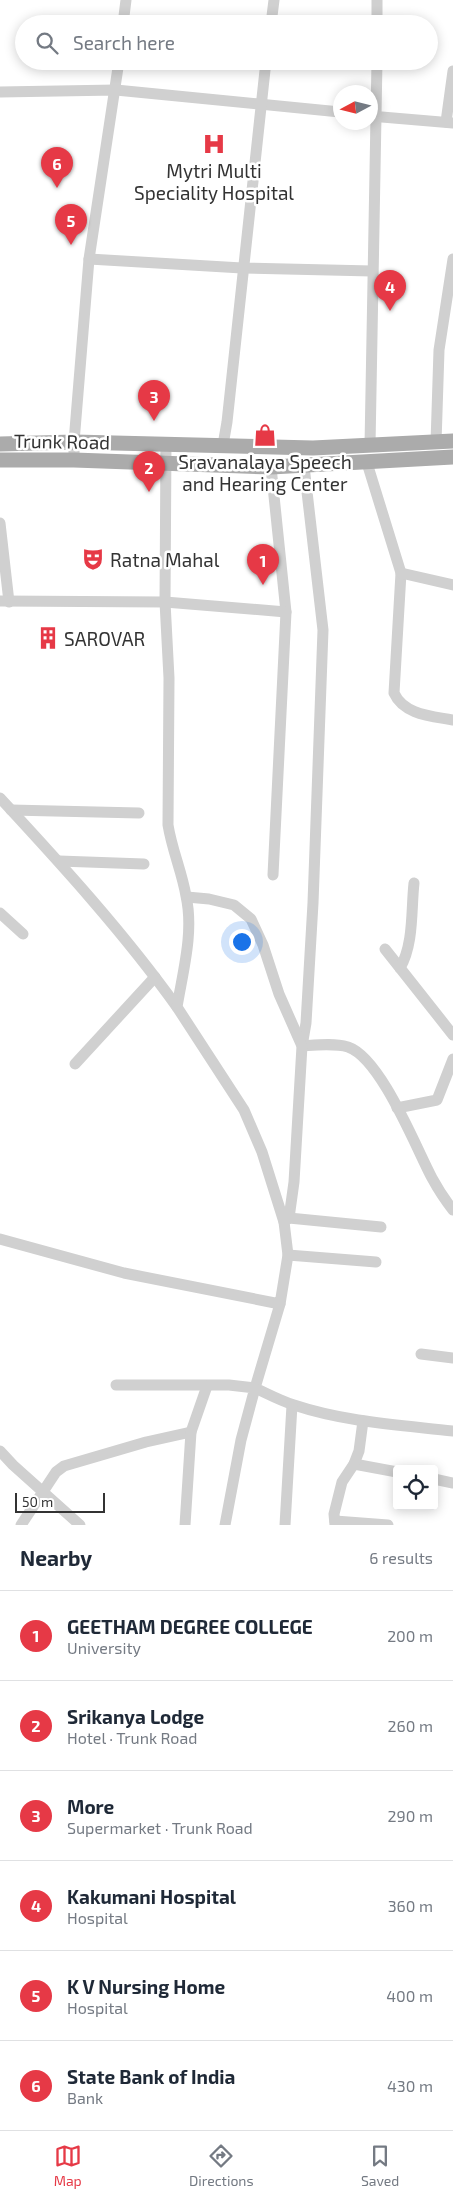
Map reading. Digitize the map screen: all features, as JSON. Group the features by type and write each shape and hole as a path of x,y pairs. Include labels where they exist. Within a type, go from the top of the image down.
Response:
{"main road":[{"path":"0,444 74,442 223,444 313,448 453,442"},
{"name":"Trunk Road","path":"0,460 74,460 271,467 453,457"}],"street":[{"path":"124,15 126,0"},
{"path":"272,15 274,0"},
{"path":"377,0 377,15"},
{"path":"74,460 89,259 118,70"},
{"path":"223,444 228,422 242,268 265,70"},
{"path":"376,85 377,70"},
{"path":"378,116 450,122 453,71"},
{"path":"0,92 116,90 333,111"},
{"path":"370,446 374,130"},
{"path":"89,259 242,268 372,271"},
{"path":"436,443 439,350 453,259"},
{"path":"166,444 164,602 170,678 168,826 171,846 187,897 189,928 177,1007"},
{"path":"367,463 401,573 394,693 402,705 425,715 453,720"},
{"path":"225,1525 241,1440 280,1304 288,1255 286,1220 294,1182 302,1046 306,1023 313,903 323,630 304,466"},
{"path":"271,467 286,612 273,875"},
{"path":"0,523 4,601 164,602 286,612"},
{"path":"401,573 453,585"},
{"path":"0,798 59,861 155,977 177,1007 244,1110 262,1152 286,1220"},
{"path":"11,810 139,813"},
{"path":"59,861 144,864"},
{"path":"400,968 406,958 408,947 414,883"},
{"path":"187,897 208,899 234,905 251,919 263,945 278,994 302,1046"},
{"path":"0,913 23,934"},
{"path":"385,949 453,1035"},
{"path":"75,1064 155,977"},
{"path":"302,1046 328,1044 348,1047 359,1053 380,1078 411,1132 432,1178 453,1210"},
{"path":"397,1108 437,1100 453,1059"},
{"path":"286,1220 381,1227"},
{"path":"0,1239 73,1261 124,1273 280,1304"},
{"path":"288,1255 376,1262"},
{"path":"421,1354 453,1358"},
{"path":"116,1385 230,1385 255,1388 292,1405 327,1415 453,1431"},
{"path":"185,1525 191,1432 207,1386"},
{"path":"285,1525 292,1405"},
{"path":"363,1421 359,1451 354,1464 342,1482 335,1508 335,1523 388,1525"},
{"path":"20,1525 56,1472 72,1463 191,1432"},
{"path":"0,1450 13,1465 80,1525"},
{"path":"354,1464 393,1471"},
{"path":"438,1480 453,1483"}],"place":[{"name":"Mytri Multi Speciality Hospital","path":"214,144"},
{"name":"State Bank of India","path":"57,188"},
{"name":"K V Nursing Home","path":"71,245"},
{"name":"Kakumani Hospital","path":"390,311"},
{"name":"More","path":"154,421"},
{"name":"Sravanalaya Speech and Hearing Center","path":"265,435"},
{"name":"Srikanya Lodge","path":"149,492"},
{"name":"Ratna Mahal","path":"93,559"},
{"name":"GEETHAM DEGREE COLLEGE","path":"263,585"},
{"name":"SAROVAR","path":"48,638"}]}
